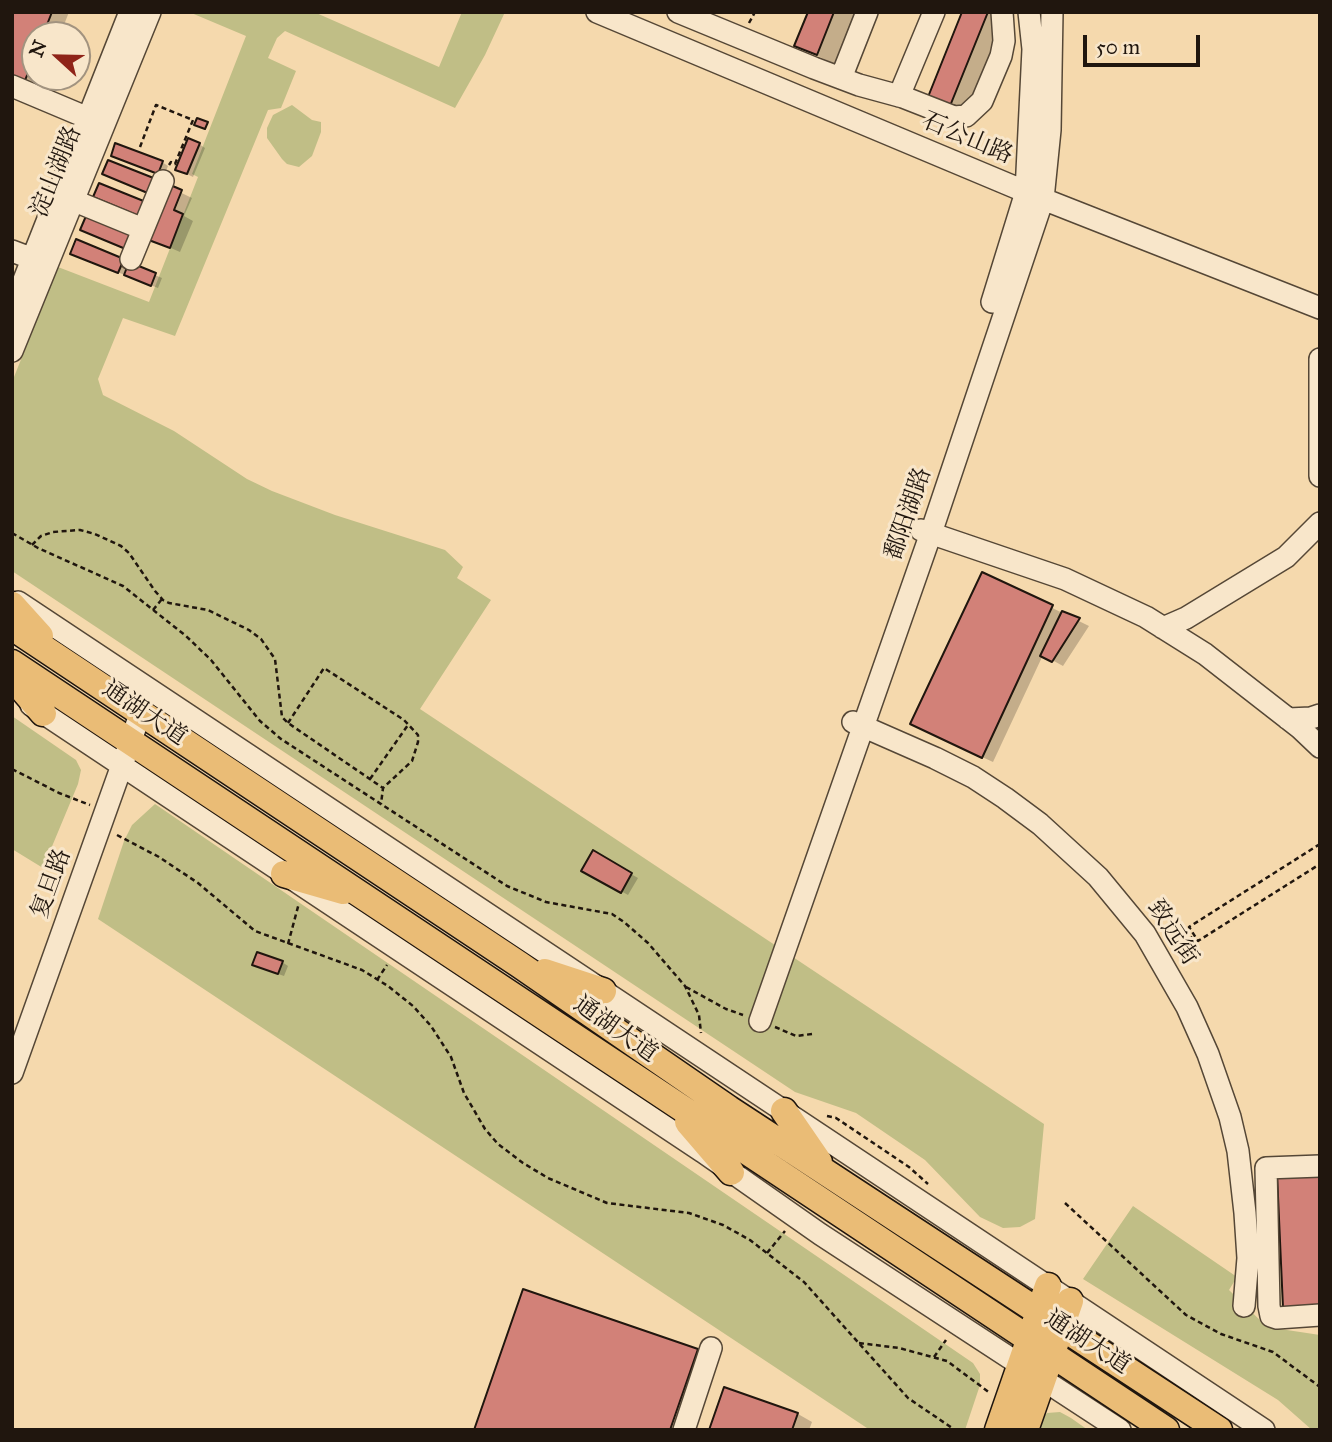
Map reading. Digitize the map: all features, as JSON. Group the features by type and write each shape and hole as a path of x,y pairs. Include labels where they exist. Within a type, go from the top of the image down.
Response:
{"main road":[{"path":"12,605 60,658"},
{"name":"通湖大道","path":"12,626 825,1172 911,1227 1066,1313 1153,1386 1219,1430"},
{"name":"通湖大道","path":"12,663 895,1250 1024,1351 1128,1420 1166,1430"},
{"path":"12,677 43,713"},
{"path":"284,874 370,899"},
{"path":"520,965 603,990"},
{"path":"663,1095 731,1172"},
{"path":"784,1111 825,1172"},
{"path":"998,1430 1043,1298"},
{"path":"1025,1430 1066,1313"}],"street":[{"name":"淀山湖路","path":"12,351 66,198 88,118 130,12"},
{"name":"淀山湖路","path":"12,310 33,259 66,198 150,12"},
{"name":"石公山路","path":"597,12 1034,195 1320,308"},
{"path":"841,78 867,12"},
{"path":"899,96 934,12"},
{"path":"692,15 841,78 954,117 965,116 982,101 1001,56 1004,41 1002,12"},
{"name":"鄱阳湖路","path":"1029,12 1033,49 1034,195"},
{"name":"鄱阳湖路","path":"754,1019 926,531 1034,195 1050,130 1052,12"},
{"path":"12,86 88,118"},
{"path":"131,258 163,181"},
{"path":"66,198 144,229"},
{"path":"12,251 33,259"},
{"path":"1320,359 1320,476"},
{"path":"1163,628 1186,618 1286,557 1320,523"},
{"path":"926,531 1065,579 1146,617 1205,654 1289,719 1320,747"},
{"path":"12,598 784,1111 1043,1298"},
{"path":"12,692 820,1234 1024,1351"},
{"name":"复旦路","path":"12,1073 141,712"},
{"path":"1289,719 1320,715"},
{"name":"致远街","path":"858,724 973,777 1040,824 1098,877 1145,934 1187,1007 1203,1042 1230,1117 1238,1151 1245,1213 1248,1258 1244,1306"},
{"path":"1320,1166 1266,1168 1271,1316 1277,1318 1320,1315"},
{"path":"895,1250 911,1227"},
{"path":"1066,1313 1264,1430"},
{"path":"684,1430 712,1349"},
{"path":"1128,1420 1153,1386"}],"path":[{"path":"140,147 156,105 193,120 175,164 171,162 163,181"},
{"path":"32,545 41,536 53,531 80,530 108,539 129,553 162,599 169,603 208,610 231,620 261,639 275,659 279,709 288,723 383,789"},
{"path":"14,535 123,586 211,660 260,722 270,730 507,886 547,902 612,914 624,922 648,943 685,986 698,1016 701,1034"},
{"path":"153,610 162,599"},
{"path":"288,723 324,668 404,720 418,735 412,761 383,789 381,804"},
{"path":"370,779 408,725"},
{"path":"12,769 104,819 198,883 255,931 328,956 377,980 413,1006 431,1026 451,1057 464,1093 485,1129 498,1144 523,1163 548,1178 607,1203 689,1213 723,1225 750,1240 804,1282 908,1398 955,1430"},
{"path":"1320,844 1189,927 1198,942 1320,864"},
{"path":"288,944 295,912 304,895"},
{"path":"1159,958 1194,936"},
{"path":"377,980 388,964"},
{"path":"1065,1203 1186,1315 1221,1334 1273,1352 1320,1387"},
{"path":"767,1253 789,1225"},
{"path":"934,1357 952,1331"},
{"path":"859,1343 899,1348 947,1361 1006,1405"}],"shaded area":[{"path":"189,12 314,12 439,67 462,12 505,12 485,55 455,108 285,31 277,38 268,58 296,71 281,108 268,110 175,336 123,318 98,379 103,395 174,431 247,479 272,491 335,515 445,550 463,567 457,578 491,600 420,709 1044,1124 1035,1219 1020,1227 1003,1228 980,1217 925,1160 856,1113 795,1092 12,571 12,382 58,267 149,302 198,177 192,174 246,36"},
{"path":"292,105 312,120 321,122 321,132 312,156 299,167 287,164 267,138 267,128 273,115"},
{"path":"12,716 76,760 81,770 78,784 43,868 12,849"},
{"path":"155,804 973,1363 980,1374 980,1385 965,1430 870,1430 98,919 124,841 132,825"},
{"path":"1133,1206 1237,1277 1229,1290 1267,1327 1320,1335 1320,1430 1312,1430 1278,1400 1083,1279"},
{"path":"1060,1412 1088,1430 1036,1430 1038,1423 1047,1413"}],"building":[{"path":"12,12 52,12 48,21 21,21 21,82 12,79"},
{"path":"808,12 834,12 817,55 794,46"},
{"path":"962,12 988,12 950,106 928,97"},
{"path":"197,118 208,122 205,129 194,125"},
{"path":"188,138 200,143 187,174 175,170"},
{"path":"115,143 163,161 158,174 111,156"},
{"path":"108,160 156,179 150,194 102,174"},
{"path":"99,183 146,202 141,217 93,197"},
{"path":"168,184 182,190 174,210 183,214 170,248 146,239"},
{"path":"86,216 133,235 128,250 80,230"},
{"path":"76,239 124,259 118,273 70,254"},
{"path":"129,262 156,273 151,286 124,275"},
{"path":"982,572 1053,605 982,758 910,724"},
{"path":"1062,611 1080,618 1052,662 1040,656"},
{"path":"593,850 632,873 621,893 581,871"},
{"path":"257,952 283,961 278,974 252,965"},
{"path":"1320,1172 1320,1306 1283,1308 1277,1174"},
{"path":"523,1289 698,1349 670,1430 474,1430"},
{"path":"724,1387 798,1413 792,1430 709,1430"}]}
